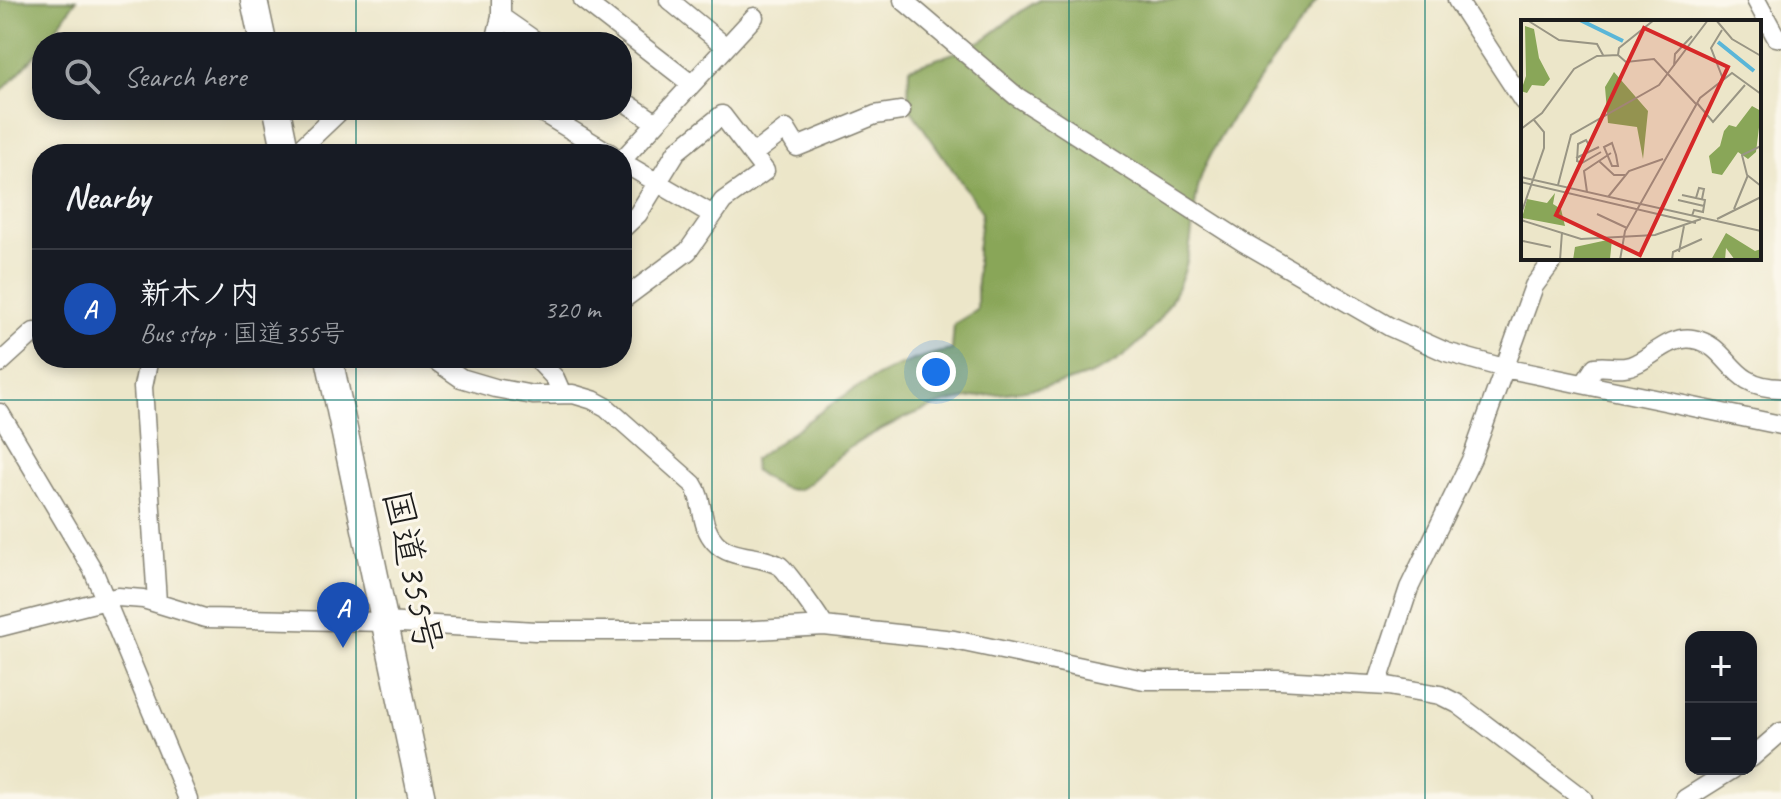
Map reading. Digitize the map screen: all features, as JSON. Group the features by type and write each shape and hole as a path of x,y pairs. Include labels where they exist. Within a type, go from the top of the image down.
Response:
{"highway":[{"path":"254,0 261,32"},
{"path":"280,120 286,144"},
{"name":"国道355号","path":"331,368 422,799"}],"street":[{"path":"583,0 624,32"},
{"path":"669,0 726,47"},
{"path":"903,0 1016,96 1243,242 1390,327 1446,352 1504,368 1781,425"},
{"path":"1457,0 1521,98"},
{"path":"1756,0 1776,37 1781,38"},
{"path":"497,32 501,9"},
{"path":"501,9 526,32"},
{"path":"632,149 754,17"},
{"path":"632,38 690,83"},
{"path":"632,107 655,122"},
{"path":"753,154 786,129 797,147 875,115 901,111"},
{"path":"632,220 677,151 722,115 765,171 731,194 688,251 632,293"},
{"path":"305,144 330,120"},
{"path":"556,120 596,144"},
{"path":"579,144 582,135"},
{"path":"632,168 713,215"},
{"path":"1377,685 1409,588 1472,458 1534,286 1554,260"},
{"path":"0,363 32,334"},
{"path":"1584,384 1595,367 1628,367 1667,345 1690,338 1710,344 1750,384 1781,388"},
{"path":"147,368 143,387 157,602"},
{"path":"449,368 473,382 533,395 583,396 606,407 693,484 701,499 705,528 714,541 722,549 783,568 824,626"},
{"path":"546,368 555,378 562,394"},
{"path":"0,413 87,558 107,598 188,799"},
{"path":"0,627 107,598 130,597 157,602 205,618 385,622 535,631 739,631 824,626 954,640 1144,680 1279,680 1377,685 1425,692 1458,704 1583,799"},
{"path":"1757,753 1781,732"},
{"path":"1685,799 1723,775"}],"green space":[{"path":"0,0 76,0 54,32 32,32 32,59 0,93"},
{"path":"1040,0 1317,0 1246,98 1208,160 1198,187 1188,259 1178,288 1160,318 1137,345 1109,366 1078,379 958,400 911,415 849,448 801,488 782,488 754,470 753,460 872,379 924,357 952,350 954,324 977,310 977,250 982,212 908,106 909,68 978,42"}],"place":[{"name":"新木ノ内","path":"343,648"}]}
